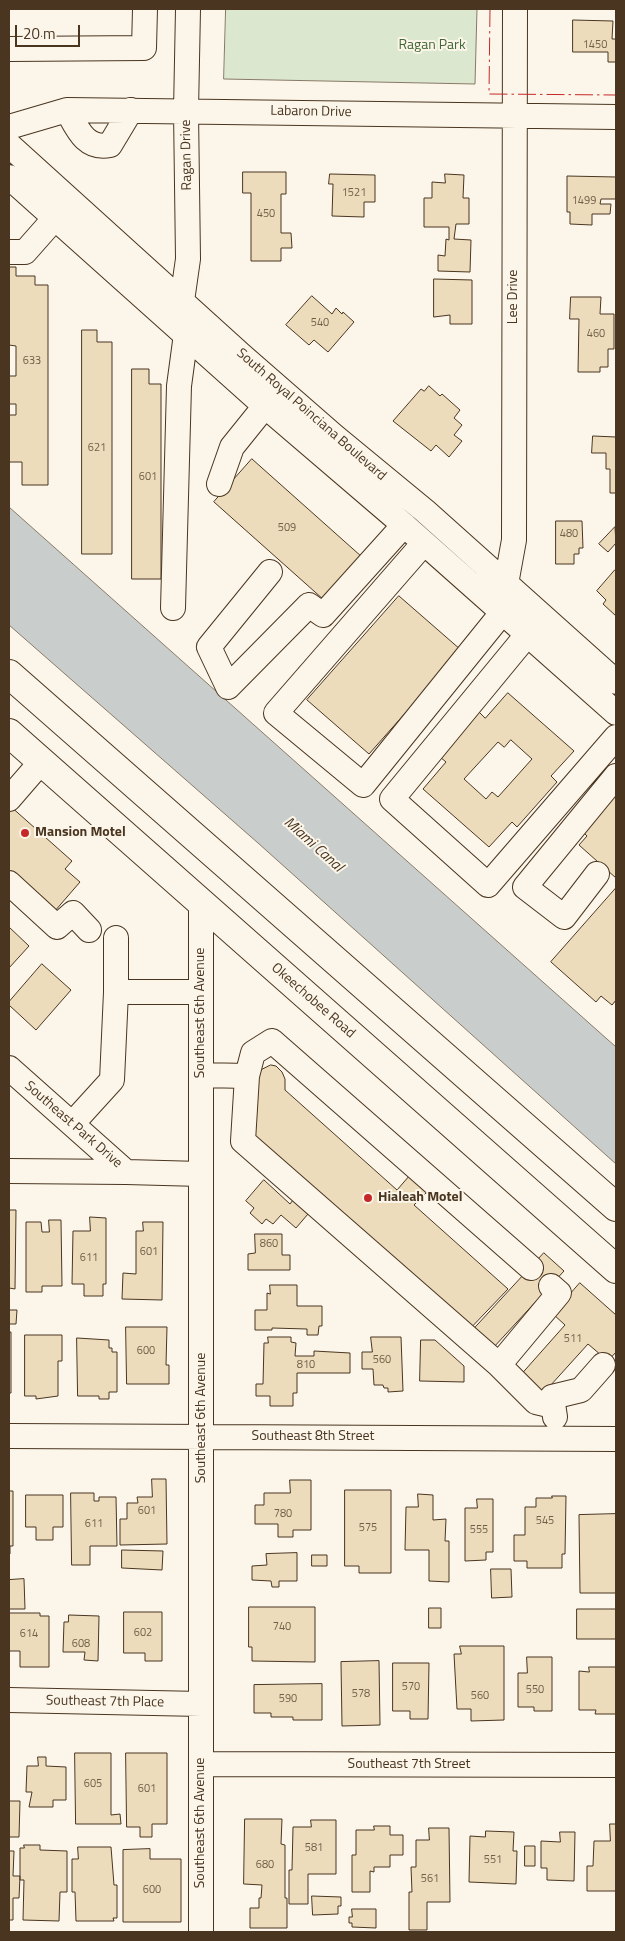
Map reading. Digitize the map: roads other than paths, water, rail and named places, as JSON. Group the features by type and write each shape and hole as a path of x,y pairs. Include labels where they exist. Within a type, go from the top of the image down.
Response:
{"highway":[{"path":"9,674 616,1207"},
{"name":"Okeechobee Road","path":"9,733 616,1269"}],"street":[{"path":"9,49 144,48 145,9"},
{"name":"Ragan Drive","path":"182,301 188,259 186,111 188,9"},
{"name":"Lee Drive","path":"506,584 514,540 515,9"},
{"path":"67,110 80,134 90,143 100,147 110,145 131,110"},
{"name":"Labaron Drive","path":"9,127 67,110 616,116"},
{"name":"South Royal Poinciana Boulevard","path":"9,146 255,367 424,511 616,682"},
{"name":"South Royal Poinciana Boulevard","path":"11,183 55,218 265,406 424,542 616,713"},
{"path":"9,252 25,252 55,218"},
{"path":"173,608 179,386 186,334"},
{"path":"219,484 232,447 265,406"},
{"path":"270,572 209,648 228,687 309,604 323,615 404,525"},
{"path":"424,542 276,713 363,785 502,613"},
{"path":"528,635 392,799 488,885 616,737"},
{"path":"9,799 41,762"},
{"path":"597,874 564,916 526,887 616,776"},
{"path":"9,883 58,927 73,913 89,930"},
{"name":"Southeast 6th Avenue","path":"202,903 202,1932"},
{"path":"72,1124 112,1080 116,992 116,938"},
{"path":"116,992 201,992"},
{"path":"530,1268 272,1040 253,1053 247,1076 243,1141 499,1365 536,1402 553,1406"},
{"name":"Southeast Park Drive","path":"9,1068 126,1172 201,1174"},
{"path":"201,1075 247,1076"},
{"path":"9,1171 126,1172"},
{"path":"499,1365 559,1293 551,1286"},
{"path":"558,1438 552,1397 581,1390 604,1373"},
{"name":"Southeast 8th Street","path":"9,1436 616,1439"},
{"name":"Southeast 7th Place","path":"9,1700 201,1704"},
{"name":"Southeast 7th Street","path":"201,1764 616,1765"}],"water":[{"name":"Miami Canal","path":"9,507 616,1047 616,1164 258,843 9,625"}],"place":[{"name":"Mansion Motel","path":"25,833"},
{"name":"Hialeah Motel","path":"368,1198"}],"park label":[{"name":"Ragan Park","path":"432,46"}]}
